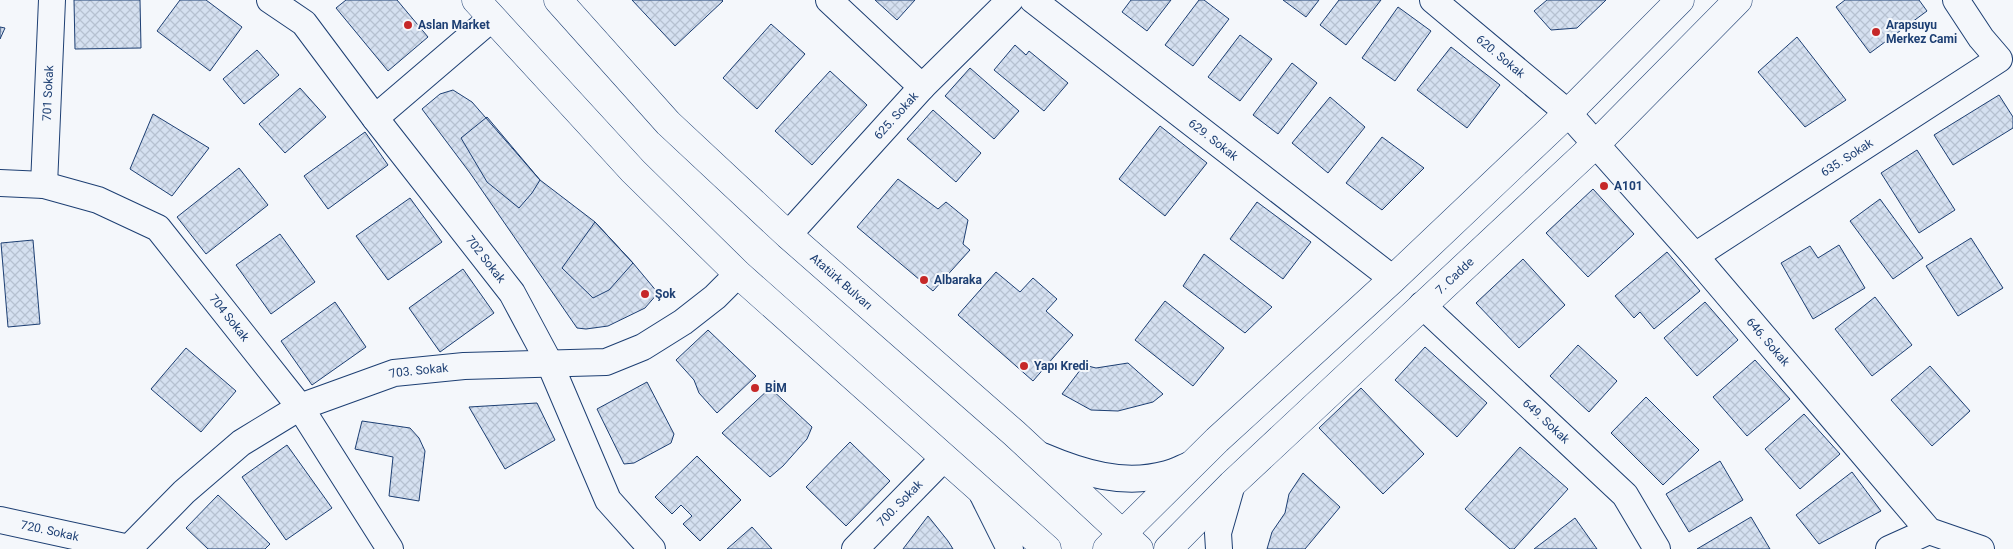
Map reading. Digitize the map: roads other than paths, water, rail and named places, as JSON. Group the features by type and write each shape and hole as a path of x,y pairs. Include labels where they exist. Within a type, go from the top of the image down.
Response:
{"main road":[{"name":"Atatürk Bulvarı","path":"558,0 668,123 788,236 1037,454 1123,544"},
{"path":"1123,544 1192,464 1393,279 1568,113 1680,0"},
{"name":"7. Cadde","path":"1168,549 1232,484 1597,143 1738,0"},
{"path":"484,9 633,171 738,274 1048,549"}],"street":[{"name":"701 Sokak","path":"44,185 52,0"},
{"name":"702 Sokak","path":"270,0 304,23 375,118 512,293 550,364 608,500 652,549"},
{"path":"829,0 922,87"},
{"name":"625. Sokak","path":"788,236 922,87 1010,0"},
{"name":"629. Sokak","path":"1033,0 1393,279"},
{"name":"620. Sokak","path":"1433,0 1568,113"},
{"path":"1956,0 1981,38 2008,60"},
{"path":"375,118 484,9"},
{"name":"635. Sokak","path":"1695,256 2008,60"},
{"name":"646. Sokak","path":"1568,113 1597,143 1695,256 1929,532"},
{"name":"704 Sokak","path":"0,183 44,185 98,200 158,228 300,407 390,549"},
{"name":"703. Sokak","path":"128,548 184,492 241,443 300,407 394,373 464,366 606,362 643,347 689,317 715,297 738,274"},
{"name":"649. Sokak","path":"1422,305 1625,496 1657,549"},
{"path":"1037,454 1089,474 1123,479 1150,478 1168,474 1192,464"},
{"name":"700. Sokak","path":"855,549 944,458"},
{"path":"1219,549 1218,533 1232,484"},
{"path":"980,490 1010,549"},
{"name":"720. Sokak","path":"0,520 128,548"},
{"path":"1889,549 1929,532 1982,549"}],"place":[{"name":"Aslan Market","path":"408,25"},
{"name":"Arapsuyu Merkez Cami","path":"1876,32"},
{"name":"A101","path":"1604,186"},
{"name":"Albaraka","path":"924,280"},
{"name":"Şok","path":"645,294"},
{"name":"Yapı Kredi","path":"1024,366"},
{"name":"BİM","path":"755,388"}]}
